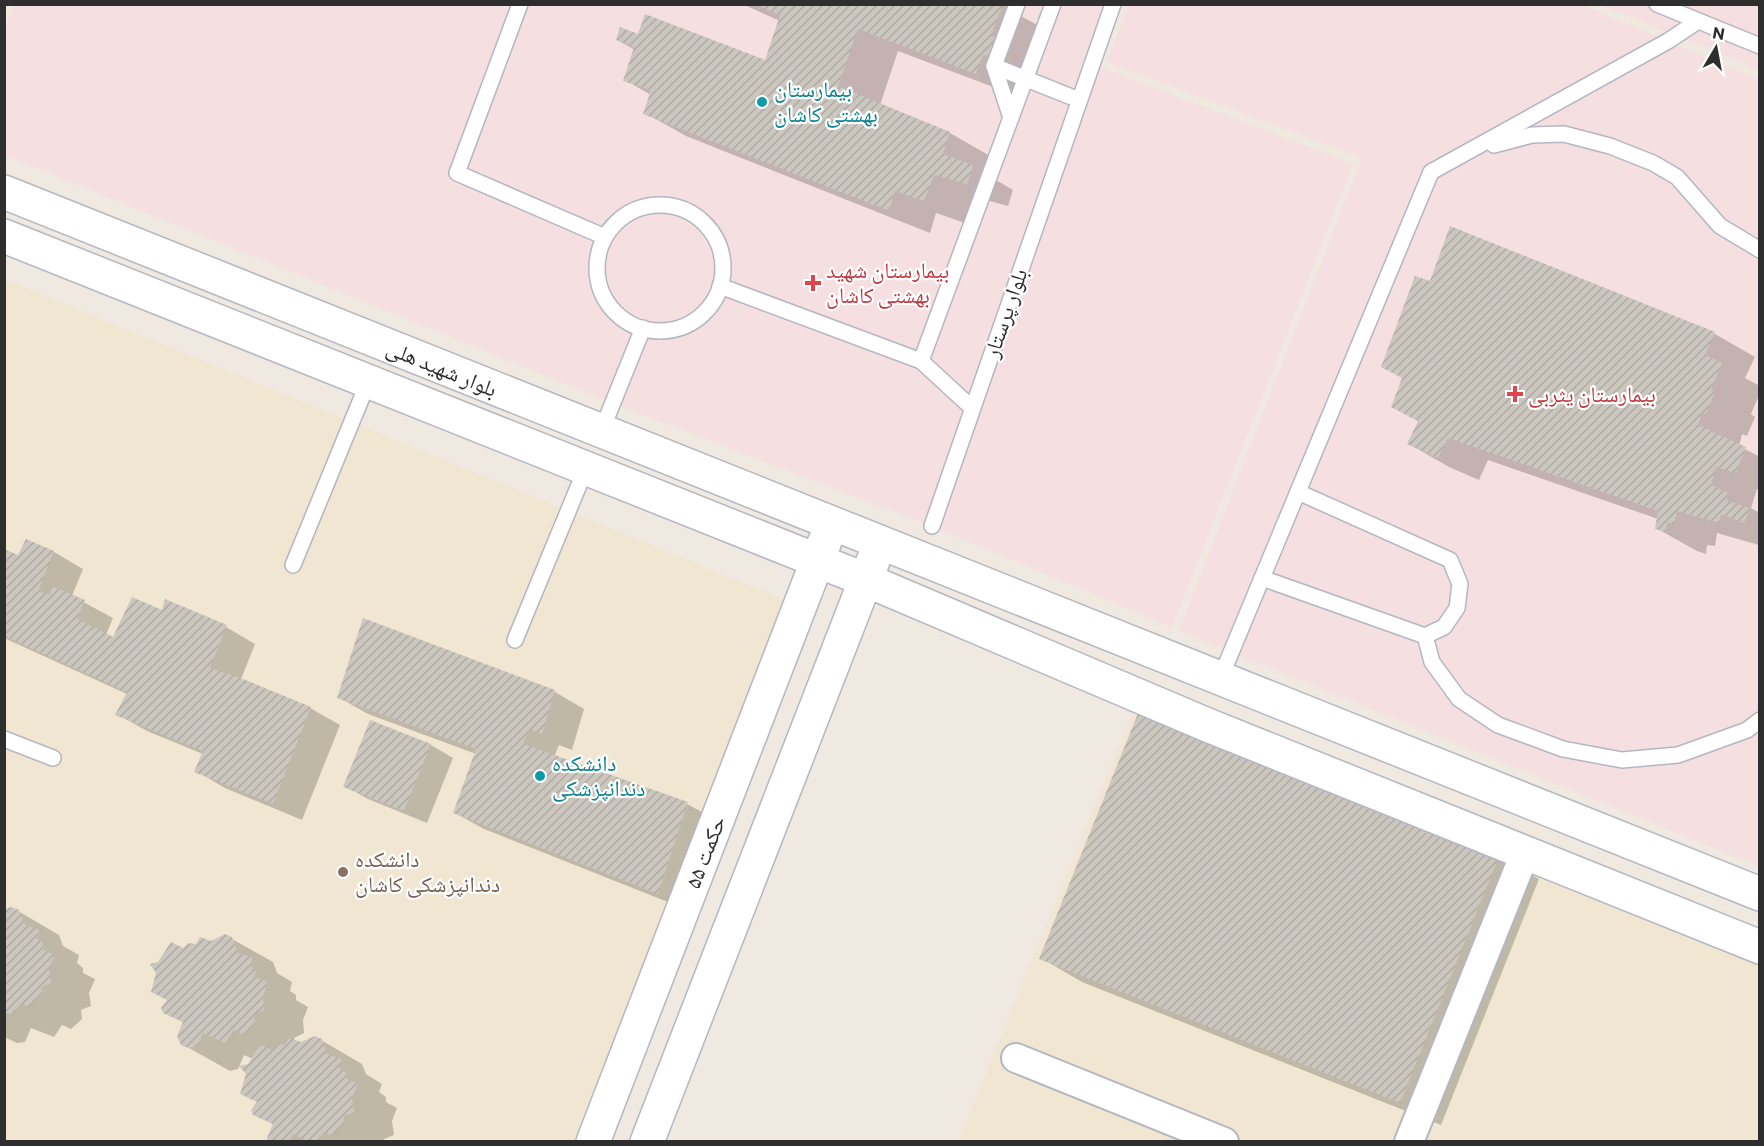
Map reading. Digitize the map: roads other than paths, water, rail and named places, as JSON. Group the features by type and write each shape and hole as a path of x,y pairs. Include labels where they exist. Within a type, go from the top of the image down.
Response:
{"street":[{"name":"بلوار شهید هلی","path":"4,192 1760,894"},
{"name":"بلوار شهید هلی","path":"4,236 866,580 1205,724 1760,948"},
{"name":"حکمت ۵۵","path":"593,1142 831,523"},
{"path":"647,1142 880,542"},
{"path":"1409,1142 1525,853"},
{"path":"1016,1058 1224,1142"}],"lane":[{"path":"520,4 457,173 605,237"},
{"path":"1011,118 994,66 1017,4"},
{"path":"921,361 1053,4"},
{"name":"بلوار پرستار","path":"932,526 1113,4"},
{"path":"1657,4 1760,46"},
{"path":"1220,679 1431,172 1668,41 1698,21"},
{"path":"994,66 1079,100"},
{"path":"1431,172 1462,156 1502,142 1532,135 1564,134 1610,146 1653,162 1677,177 1720,226 1760,250"},
{"path":"656,206 677,208 696,217 711,231 720,250 723,271 720,286 708,309 692,322 672,330 652,331 632,325 615,313 603,296 597,276 598,256 605,237 618,221 636,210 656,206"},
{"path":"720,286 921,361 972,408"},
{"path":"601,432 643,328"},
{"path":"293,565 369,380"},
{"path":"515,640 586,468"},
{"path":"1262,578 1425,636 1444,627 1457,608 1460,584 1450,560 1298,492"},
{"path":"1425,636 1432,662 1459,699 1498,724 1563,749 1622,760 1678,755 1747,730 1760,720"},
{"path":"4,739 53,758"}],"place":[{"name":"بیمارستان بهشتی کاشان","path":"762,102"},
{"name":"بیمارستان شهید بهشتی کاشان","path":"813,283"},
{"name":"بیمارستان یثربی","path":"1515,394"},
{"name":"دانشکده دندانپزشکی","path":"540,776"},
{"name":"دانشکده دندانپزشکی کاشان","path":"343,872"}]}
